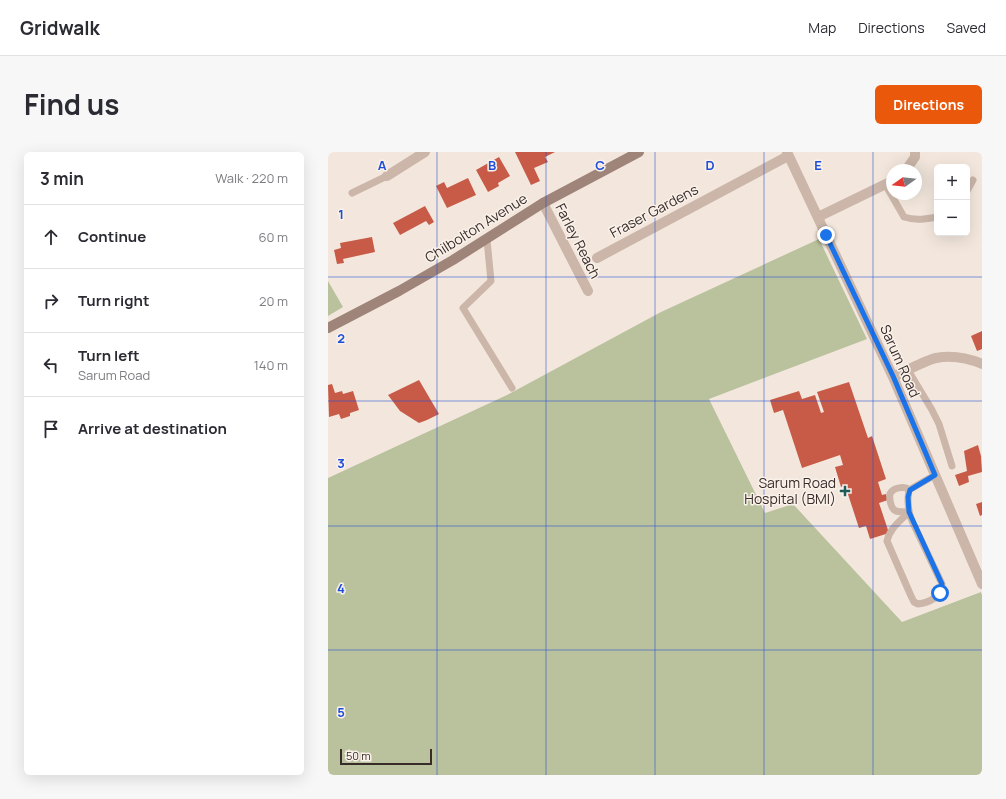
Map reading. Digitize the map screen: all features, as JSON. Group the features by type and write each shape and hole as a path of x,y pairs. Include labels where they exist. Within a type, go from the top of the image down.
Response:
{"main road":[{"name":"Chilbolton Avenue","path":"328,328 399,291 486,240 543,203 628,155 639,152"}],"street":[{"path":"387,176 425,152"},
{"path":"910,164 915,157 915,152"},
{"name":"Sarum Road","path":"788,154 893,376 982,584"},
{"name":"Fraser Gardens","path":"597,258 788,154"},
{"path":"818,217 886,184"},
{"name":"Farley Reach","path":"543,203 588,291"},
{"path":"893,376 935,358 965,358 982,364"}],"lane":[{"path":"352,192 387,176"},
{"path":"970,186 973,180"},
{"path":"896,200 904,217 913,220 934,218"},
{"path":"486,240 491,281 463,308 512,388"},
{"path":"908,370 939,424 952,466"},
{"path":"909,512 892,528 888,536 888,541 911,596 914,602 918,604 935,598 940,593 942,584 909,512 908,497 910,490 935,475"},
{"path":"909,512 894,510 890,500 890,494 893,490 902,487 910,490"}],"green space":[{"path":"819,239 867,339 709,399 765,513 793,504 902,622 981,592 982,775 328,775 328,478 507,395 661,312"},
{"path":"328,281 343,307 328,316"}],"building":[{"path":"515,152 555,152 545,157 548,162 534,168 540,181 531,185"},
{"path":"499,157 510,176 498,183 499,186 488,192 476,170"},
{"path":"468,178 476,195 447,208 436,186 444,182 447,188"},
{"path":"425,206 434,222 429,225 426,221 400,235 393,223"},
{"path":"372,237 375,252 343,259 344,263 337,264 334,250 341,248 340,243"},
{"path":"982,331 982,349 977,351 971,336"},
{"path":"419,380 439,414 419,423 400,411 388,395"},
{"path":"849,382 868,438 872,436 886,479 878,482 882,495 886,494 888,500 879,503 889,533 870,539 866,526 859,528 845,485 841,487 835,467 843,465 840,455 802,468 783,410 774,413 770,400 799,391 802,399 815,395 821,413 824,412 817,392"},
{"path":"332,384 335,393 342,391 343,394 353,391 359,410 350,413 350,416 341,419 339,414 329,417 328,385"},
{"path":"978,445 981,456 982,472 968,476 969,482 959,486 955,475 967,471 964,451"},
{"path":"982,502 982,515 980,516 976,504"}],"place":[{"name":"Sarum Road Hospital (BMI)","path":"845,491"}],"route":[{"path":"826,235 893,376 935,475 910,490 908,497 909,512 912,521 942,584 940,593"}]}
